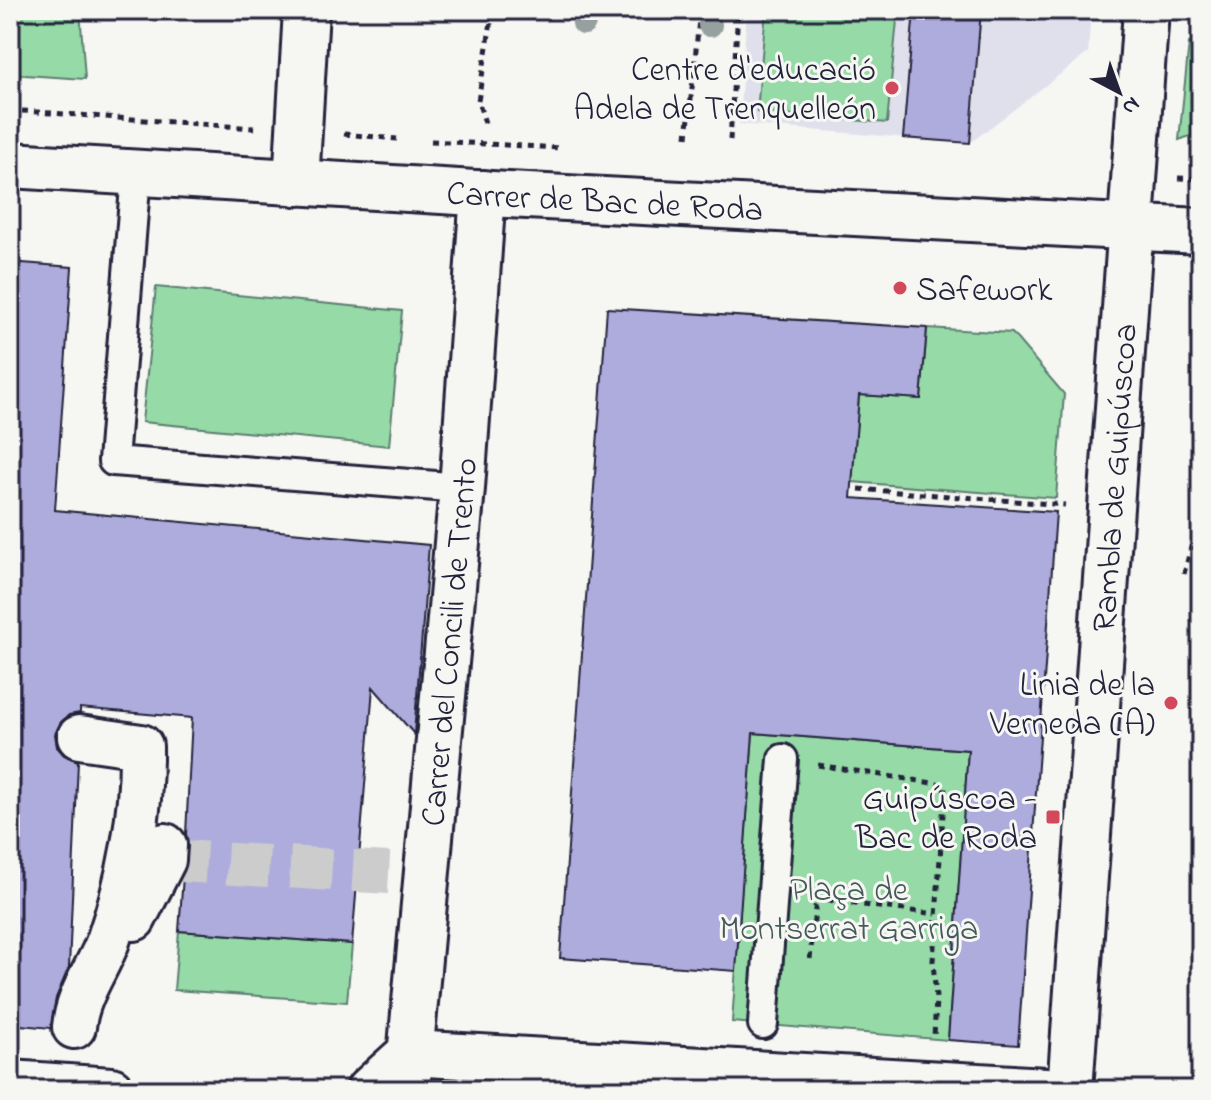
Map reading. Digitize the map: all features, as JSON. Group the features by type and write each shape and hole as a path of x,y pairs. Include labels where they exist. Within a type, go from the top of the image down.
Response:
{"street":[{"path":"296,183 306,10"},
{"name":"Rambla de Guipúscoa","path":"1070,1090 1146,10"},
{"name":"Carrer de Bac de Roda","path":"10,165 1201,231"},
{"name":"Carrer del Concili de Trento","path":"408,1072 462,488 483,193"},
{"path":"79,737 157,751 141,786 129,873 107,944 76,1007 75,1037 164,860 165,845"},
{"path":"369,1090 408,1072 1046,1090"},
{"path":"10,1083 111,1090"}],"lane":[{"path":"136,174 113,461 462,488"},
{"path":"763,1024 783,759"}],"path":[{"path":"485,123 478,101 493,10"},
{"path":"687,137 700,10"},
{"path":"730,140 738,10"},
{"path":"1200,10 1201,24"},
{"path":"10,110 183,124"},
{"path":"859,489 1111,509"},
{"path":"1184,574 1201,508"},
{"path":"783,759 945,785 933,961 936,998 934,1039"},
{"path":"809,962 816,899 936,914"}],"shaded area":[{"name":"Centre d'educació Adela de Trenquelleón","path":"747,10 1091,10 1088,53 970,143 739,124"}],"green space":[{"path":"10,10 80,10 85,79 10,74"},
{"path":"766,10 898,10 887,123 757,112"},
{"path":"1189,43 1201,43 1201,132 1179,140"},
{"path":"156,287 402,311 389,446 142,422"},
{"path":"927,328 1012,333 1064,394 1056,498 852,482 859,395 921,399"},
{"name":"Plaça de Montserrat Garriga","path":"753,733 968,750 948,1040 732,1022"},
{"path":"179,931 352,944 347,1002 174,990"}],"building":[{"path":"914,10 981,10 970,143 903,138"},
{"path":"10,262 72,267 55,510 429,545 414,734 373,687 352,944 179,931 183,876 189,847 186,834 192,718 80,708 80,713 69,715 61,722 55,734 57,747 64,755 78,761 69,967 56,998 51,1028 10,1024"},
{"path":"607,308 927,328 921,399 859,395 851,498 1056,512 1018,1045 948,1040 968,750 753,733 736,971 560,958"}],"tunnel":[{"path":"164,860 389,873"}],"place":[{"name":"Centre d'educació Adela de Trenquelleón","path":"892,88"},
{"name":"Safework","path":"900,288"},
{"name":"Linia de la Verneda (A)","path":"1171,703"},
{"name":"Guipúscoa - Bac de Roda","path":"1053,817"}]}
